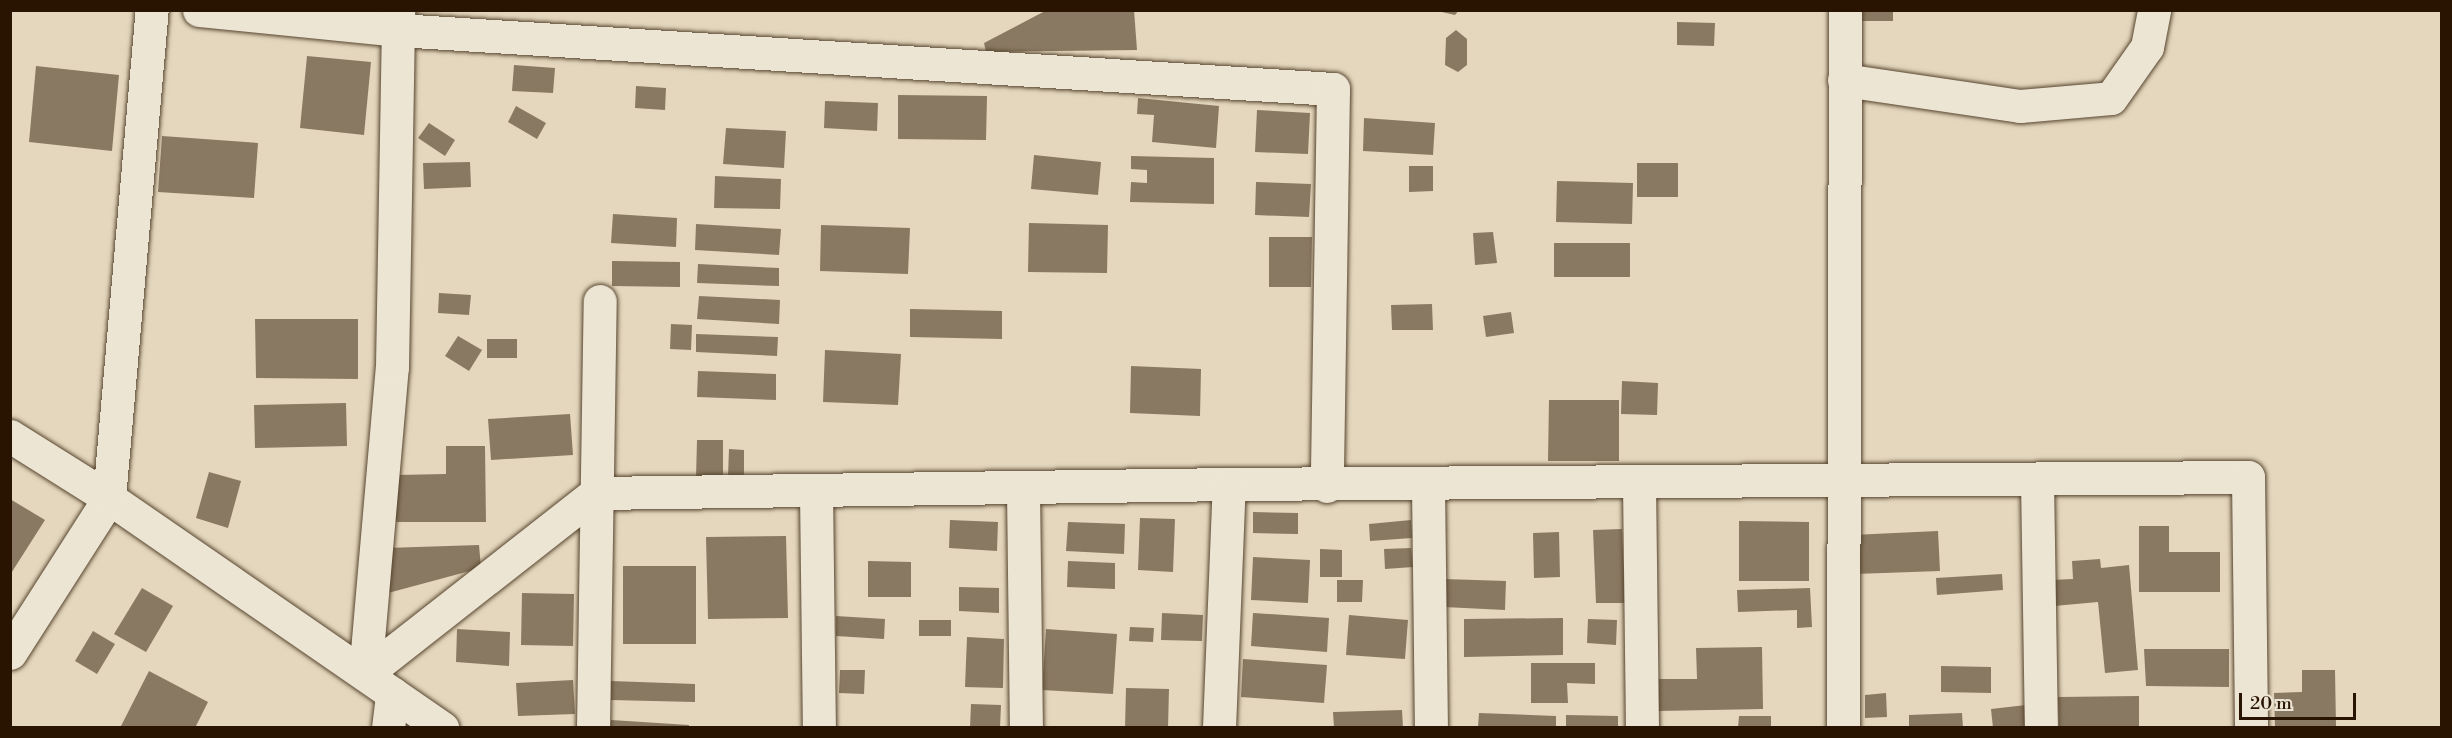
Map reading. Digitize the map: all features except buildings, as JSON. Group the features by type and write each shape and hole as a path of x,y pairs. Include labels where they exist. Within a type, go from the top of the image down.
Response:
{"street":[{"path":"10,653 109,498 152,10"},
{"path":"199,10 398,20 1333,89 1327,486"},
{"path":"1843,728 1845,10"},
{"path":"1844,81 2020,106 2111,98 2147,47 2154,10"},
{"path":"365,674 392,367 398,20"},
{"path":"593,728 600,301"},
{"path":"10,436 109,498 442,728"},
{"path":"365,674 596,493 1023,489 1229,484 1327,486 2248,477 2251,728"},
{"path":"2037,479 2041,728"},
{"path":"1639,483 1642,728"},
{"path":"1220,728 1229,484"},
{"path":"1428,485 1431,728"},
{"path":"1023,489 1026,728"},
{"path":"816,491 819,728"},
{"path":"388,728 392,693"}]}
